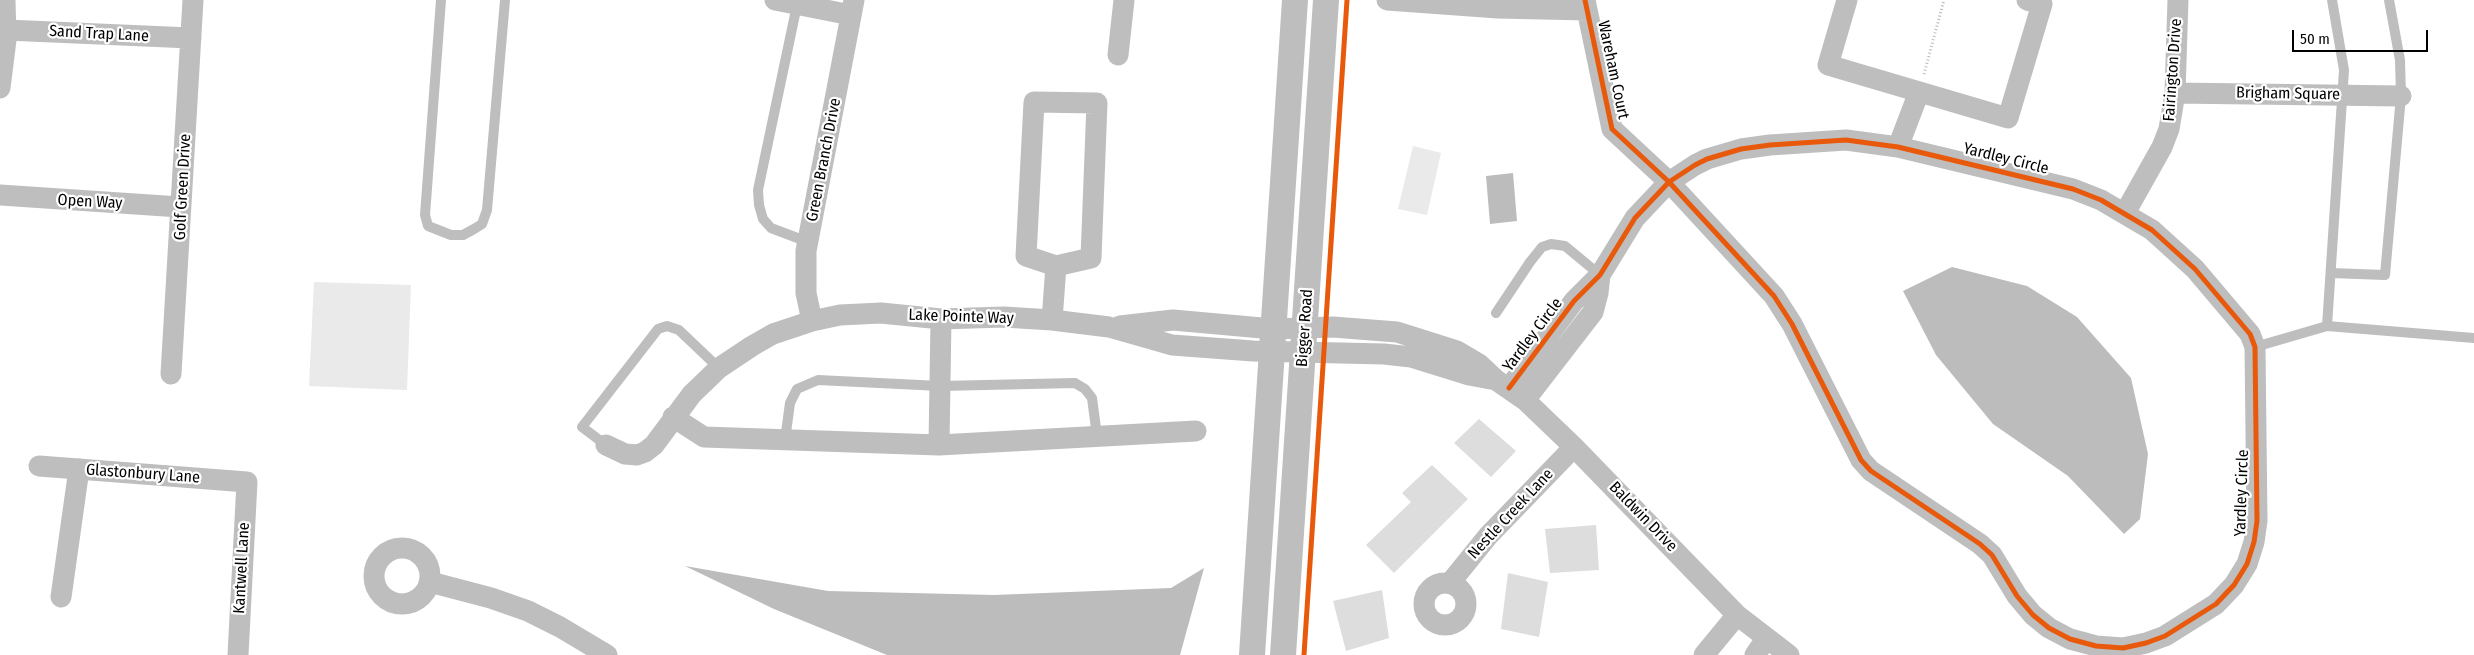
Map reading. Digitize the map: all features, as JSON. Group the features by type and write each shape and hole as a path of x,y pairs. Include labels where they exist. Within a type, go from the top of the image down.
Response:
{"street":[{"path":"0,88 6,30 6,0"},
{"name":"Golf Green Drive","path":"172,374 193,0"},
{"path":"775,0 797,5 853,8"},
{"path":"1118,55 1124,0"},
{"name":"Bigger Road","path":"1252,655 1295,0"},
{"name":"Bigger Road","path":"1283,655 1326,0"},
{"name":"Wareham Court","path":"1387,0 1586,5 1612,129 1670,182"},
{"path":"1847,0 1828,65 2008,118 2042,4 2027,0"},
{"name":"Fairington Drive","path":"2125,212 2162,147 2169,128 2174,93 2177,2"},
{"name":"Green Branch Drive","path":"812,321 805,274 808,242 853,8"},
{"name":"Sand Trap Lane","path":"6,30 191,38"},
{"path":"1898,147 1919,92"},
{"name":"Brigham Square","path":"2174,93 2401,96"},
{"path":"1034,102 1097,103 1091,258 1056,266 1026,256 1034,102"},
{"name":"Yardley Circle","path":"1510,389 1574,301 1600,275 1635,218 1670,182 1707,159 1741,149 1846,140 1898,147 2073,189 2125,212 2152,230 2189,264 2250,334 2255,347 2257,521 2254,542 2247,564 2234,586 2216,604 2200,615 2166,636 2146,643 2123,648 2105,647 2070,639 2049,628 2033,615 2017,596 1992,555 1980,544 1871,471 1861,460 1792,324 1774,296 1670,182"},
{"name":"Open Way","path":"0,195 180,207"},
{"path":"1052,320 1056,266"},
{"name":"Lake Pointe Way","path":"606,445 614,451 625,454 636,455 645,452 654,445 673,417 719,368 773,334 812,321 840,315 882,314 941,319 1004,317 1052,320 1109,327 1173,320 1273,340 1304,340"},
{"path":"939,445 941,319"},
{"path":"1304,340 1438,364 1510,389"},
{"name":"Baldwin Drive","path":"1510,389 1574,447 1738,615 1761,647 1789,655"},
{"path":"673,417 704,437 939,445 1196,431"},
{"name":"Nestle Creek Lane","path":"1450,583 1488,536 1574,447"},
{"name":"Glastonbury Lane","path":"39,466 247,482"},
{"path":"61,597 79,470"},
{"name":"Kantwell Lane","path":"238,655 247,482"},
{"path":"430,582 490,598 528,611 560,627 606,655"},
{"path":"1704,655 1738,615"}],"lane":[{"path":"441,0 425,215 428,226 451,235 463,234 482,224 487,210 505,0"},
{"path":"2327,326 2344,70 2332,0"},
{"path":"2331,272 2385,275 2401,96 2400,60 2389,0"},
{"path":"797,5 758,190 758,205 763,219 771,228 808,242"},
{"path":"1496,313 1542,247 1551,244 1565,246 1600,275"},
{"path":"606,445 582,427 658,328 666,326 679,330 719,368"},
{"path":"2255,347 2327,326 2474,338"},
{"path":"785,440 790,403 797,389 818,380 940,386 1075,383 1085,389 1092,398 1097,436"}],"path":[{"path":"1919,92 1944,0"}],"shaded area":[{"path":"1413,146 1441,153 1427,215 1398,209"},
{"path":"1513,173 1517,221 1490,224 1486,176"},
{"path":"1952,267 2027,286 2077,317 2131,378 2148,454 2140,519 2124,534 2068,476 1993,424 1936,355 1903,291"},
{"path":"314,282 411,285 407,390 309,386"},
{"path":"685,566 828,591 994,595 1171,588 1204,568 1180,655 887,655 774,609"}],"building":[{"path":"1479,419 1516,451 1491,477 1454,443"},
{"path":"1432,465 1468,499 1394,573 1366,545 1411,502 1402,493"},
{"path":"1596,525 1599,570 1550,573 1545,529"},
{"path":"1508,573 1548,582 1539,637 1501,629"},
{"path":"1382,590 1389,638 1346,651 1333,601"}],"cycle path":[{"path":"1304,655 1347,0"},
{"path":"1509,388 1574,301 1600,275 1635,218 1669,182 1695,165 1707,159 1741,149 1770,145 1846,140 1898,147 2073,189 2101,200 2152,230 2195,269 2250,334 2255,347 2257,521 2254,542 2247,564 2234,585 2216,604 2165,636 2146,643 2123,648 2096,646 2070,639 2049,628 2033,615 2017,596 1992,555 1980,544 1871,471 1861,460 1792,324 1774,296 1669,182 1612,129 1585,0"}]}
